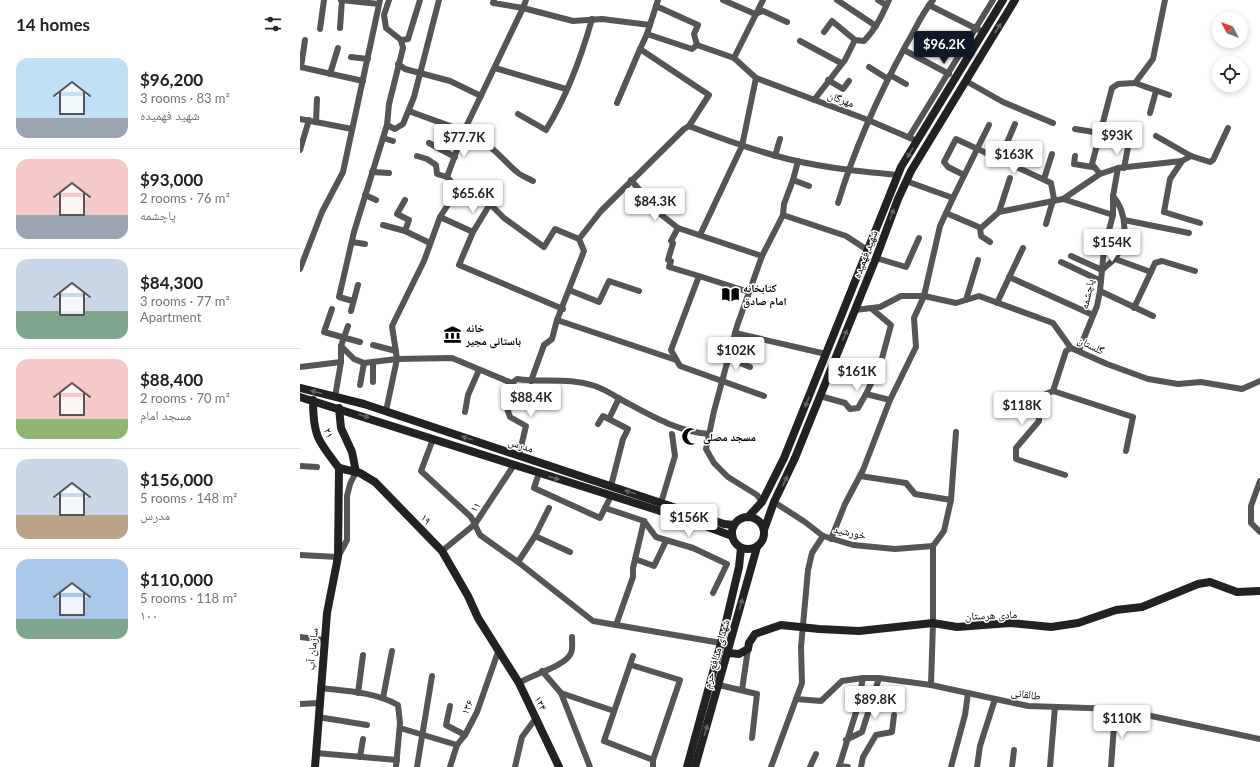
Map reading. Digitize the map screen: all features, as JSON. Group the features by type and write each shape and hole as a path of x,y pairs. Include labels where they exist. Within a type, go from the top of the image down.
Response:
{"main road":[{"name":"شهید فهمیده","path":"748,517 762,502 784,458 869,251 898,175 947,92 980,30 1003,0"},
{"name":"شهید فهمیده","path":"764,530 774,502 803,439 906,181 1016,0"},
{"path":"947,92 950,98 956,97"},
{"path":"939,105 945,106 948,110"},
{"name":"مدرس","path":"300,388 386,412 734,526"},
{"name":"مدرس","path":"300,397 433,438 732,536"},
{"name":"۲۱","path":"313,400 313,421 319,442 339,468"},
{"path":"339,408 341,428 352,452 356,472"},
{"path":"799,422 803,426 808,426"},
{"path":"794,435 798,433 803,439"},
{"path":"480,454 482,443"},
{"name":"۱۹","path":"339,468 356,472 376,482 442,551 498,652"},
{"name":"سازمان آب","path":"315,767 324,640 327,613 338,557 339,468"},
{"path":"748,517 756,519 764,530 763,539 757,547 752,549 741,548 734,541 732,536 734,526 742,518 748,517"},
{"name":"شهدای مدافع حرم","path":"695,767 757,547"},
{"name":"شهدای مدافع حرم","path":"686,767 721,643 739,567 741,548"},
{"name":"مادی هرستان","path":"748,649 749,643 755,634 767,628 781,624 859,631 933,623 956,627 1010,623 1051,627 1078,623 1116,610 1142,607 1198,584 1210,582 1237,592 1260,592"},
{"path":"728,653 739,654 748,649"},
{"name":"۱۲۴","path":"498,652 519,683 559,767"}],"street":[{"path":"320,29 324,0"},
{"path":"300,269 322,212 343,172 380,2 342,0 340,28"},
{"path":"353,301 339,296 365,195 387,125 398,64 403,48 401,40 386,28 384,15 389,0"},
{"path":"401,40 408,39 420,0"},
{"path":"387,125 396,129 403,124 421,73 439,0"},
{"path":"494,0 493,3 523,8 573,21 602,19 650,25"},
{"path":"447,177 464,131 526,0"},
{"path":"723,0 755,14 763,11 787,22"},
{"path":"734,58 763,0"},
{"path":"837,0 876,26"},
{"path":"824,32 832,21 855,40 864,41 876,26 888,3 878,0"},
{"path":"909,137 949,74 980,30 993,0"},
{"path":"1135,83 1153,59 1165,0"},
{"path":"838,203 848,171 868,120 889,77 931,2 980,30"},
{"path":"616,103 647,34 657,3 698,25 694,34 697,45"},
{"path":"518,114 546,130 556,114 574,73 592,20"},
{"path":"647,34 692,49 697,45"},
{"path":"305,40 300,67 363,81"},
{"path":"814,100 844,60 855,40"},
{"path":"800,41 841,63"},
{"path":"697,45 734,58 756,78 742,146 700,235"},
{"path":"330,74 338,48"},
{"path":"579,239 601,211 631,180 689,126 709,95 640,49"},
{"path":"904,50 949,74"},
{"path":"351,57 368,59"},
{"path":"398,64 405,69 450,81 481,96"},
{"path":"869,67 906,84"},
{"path":"495,68 566,89"},
{"name":"مهرگان","path":"756,78 868,120 917,141"},
{"path":"828,80 843,89 849,81"},
{"path":"966,81 1003,102 1053,123"},
{"path":"1092,167 1100,133 1115,85 1135,83 1169,95"},
{"path":"1150,113 1156,91"},
{"path":"316,122 317,99"},
{"path":"408,111 456,130 464,131 486,144 504,158 517,172 533,181"},
{"path":"300,119 352,129"},
{"path":"300,150 309,120"},
{"path":"1000,159 1016,124"},
{"path":"831,538 845,504 860,476 890,400 916,347 914,318 924,296 940,226 989,125"},
{"path":"689,126 742,146 774,156 848,171 898,175"},
{"path":"1156,136 1191,156 1211,162 1228,128"},
{"path":"1075,129 1100,133"},
{"path":"383,138 393,141"},
{"path":"774,156 780,139"},
{"path":"964,175 944,162 956,139 1044,179 1052,184 1054,200 1046,224"},
{"path":"429,143 455,157"},
{"name":"پاچشمه","path":"1079,350 1093,315 1100,291 1104,249 1113,215 1113,196 1128,147"},
{"path":"1044,179 1052,154"},
{"path":"417,156 428,159 436,165 437,174 447,177 458,189 484,198 504,218 544,247 555,229 579,239 584,251 563,310 557,320 552,339 544,346 532,381"},
{"path":"1075,156 1074,164 1092,167 1100,174"},
{"path":"1063,199 1100,174 1121,168 1182,161 1191,156"},
{"path":"762,502 757,495 728,477 714,463 706,449 735,332 762,256 783,216 784,204 798,161"},
{"path":"1182,161 1170,179 1164,212 1200,223"},
{"path":"372,172 389,173"},
{"path":"980,228 999,212 1010,178"},
{"path":"631,180 659,213 678,228 762,256"},
{"path":"793,180 809,186"},
{"path":"906,181 953,198"},
{"path":"386,412 397,360 392,326 424,261 440,217 458,189"},
{"path":"365,195 376,200"},
{"path":"1071,256 1102,270 1115,259 1124,237 1124,220 1118,201 1113,196"},
{"path":"999,212 1063,199 1113,215"},
{"path":"404,200 397,214 409,220 405,231"},
{"path":"490,204 473,232 459,265 563,310"},
{"path":"946,213 980,228"},
{"path":"783,216 841,234 869,251"},
{"path":"440,217 473,232"},
{"path":"1124,220 1189,233"},
{"path":"383,225 405,231 430,243"},
{"path":"678,228 671,240 674,242 668,260 671,261 669,267 749,292"},
{"path":"980,228 981,236 990,242"},
{"path":"876,258 906,267 919,238"},
{"path":"352,242 365,244"},
{"path":"997,303 1023,248"},
{"path":"1115,259 1151,272"},
{"path":"966,300 978,260"},
{"path":"1134,308 1155,263 1162,261 1194,271"},
{"path":"1061,262 1101,281"},
{"path":"699,276 671,350 676,360 680,366 764,396"},
{"path":"1009,277 1093,315"},
{"path":"569,290 599,302 609,282 639,291"},
{"path":"351,311 358,285"},
{"path":"1100,291 1153,316"},
{"name":"گلستان","path":"855,310 872,309 901,296 924,296 956,302 979,296 1053,323 1071,348 1079,350 1107,364 1148,379 1178,384 1201,382 1242,389 1260,381"},
{"path":"332,309 324,332 360,342"},
{"path":"820,396 845,403 850,409 858,408 881,362 891,325 872,309"},
{"path":"557,320 676,360"},
{"path":"335,397 342,362 341,346 348,326"},
{"path":"735,332 826,354"},
{"path":"373,344 396,351"},
{"path":"341,346 354,359 364,363 452,358 512,383"},
{"path":"1053,391 1066,351 1071,348"},
{"path":"728,358 750,367"},
{"path":"300,367 342,362"},
{"path":"373,362 373,382"},
{"path":"360,385 364,363"},
{"path":"464,412 468,395 480,370"},
{"path":"519,456 526,426 510,417 506,405 512,383 517,378 532,381 576,380 597,387 659,420 694,433 710,434"},
{"path":"1065,475 1016,459 1016,448 1039,421 1039,407 1046,394 1053,391 1133,417 1126,451"},
{"path":"866,394 890,400"},
{"path":"609,419 619,398"},
{"path":"598,424 603,416 628,429 623,439 611,486"},
{"path":"931,685 933,546 944,531 951,500 956,432"},
{"path":"661,503 675,456 672,434"},
{"path":"433,438 421,472 471,517 480,535 518,562 593,621 721,643"},
{"name":"۱۱","path":"442,551 474,524 514,465"},
{"path":"300,466 317,467"},
{"name":"سازمان آب","path":"338,557 348,540 348,496 350,484 356,472"},
{"path":"539,473 534,488 600,518 611,496"},
{"path":"860,476 906,483 915,494 951,500"},
{"path":"1260,481 1251,506 1251,523 1260,532"},
{"name":"خورشید","path":"774,502 806,522 823,536 853,544 895,549 933,546"},
{"path":"518,562 535,536 549,508"},
{"path":"605,508 644,521 656,537 693,548 727,564 713,593"},
{"path":"616,625 633,577 635,559 644,521"},
{"path":"535,536 570,552"},
{"path":"771,767 802,683 801,646 808,570 812,552 823,536"},
{"path":"635,559 654,566 666,540"},
{"path":"300,555 338,557"},
{"path":"300,637 324,640"},
{"path":"519,683 555,666 567,657 571,653 572,637"},
{"path":"742,690 748,649"},
{"path":"383,698 392,651"},
{"name":"۱۳۶","path":"450,767 457,746 466,735 477,712 498,652"},
{"path":"358,692 363,655"},
{"path":"631,665 680,680 653,764 604,741 634,656"},
{"name":"۱۲۴","path":"542,671 561,693 590,767"},
{"path":"417,767 421,735 432,676"},
{"path":"848,767 839,766 857,709 863,678"},
{"name":"طالقانی","path":"796,699 821,701 842,681 863,678 879,678 931,685 1028,706 1118,709 1260,739"},
{"path":"846,740 862,732 879,678"},
{"path":"719,685 758,694 752,738"},
{"path":"320,688 358,692 383,698 398,705 400,728 396,767"},
{"path":"561,693 614,711"},
{"path":"950,767 965,715 968,693"},
{"path":"977,767 980,746 995,699"},
{"path":"300,704 319,703"},
{"path":"450,706 446,725 466,735"},
{"path":"1050,767 1055,707"},
{"path":"1111,767 1114,726 1118,709"},
{"path":"861,767 863,757 876,735 892,732 894,715"},
{"path":"318,717 367,725"},
{"path":"515,767 522,738 536,718"},
{"path":"400,728 457,746"},
{"path":"360,757 363,738"},
{"path":"1012,767 1014,750"},
{"path":"316,753 396,760"},
{"path":"810,767 816,754"}],"place":[{"name":"کتابخانه امام صادق","path":"730,294"},
{"name":"خانه باستانی مجیر","path":"453,334"},
{"name":"مسجد مصلی","path":"690,437"}]}
